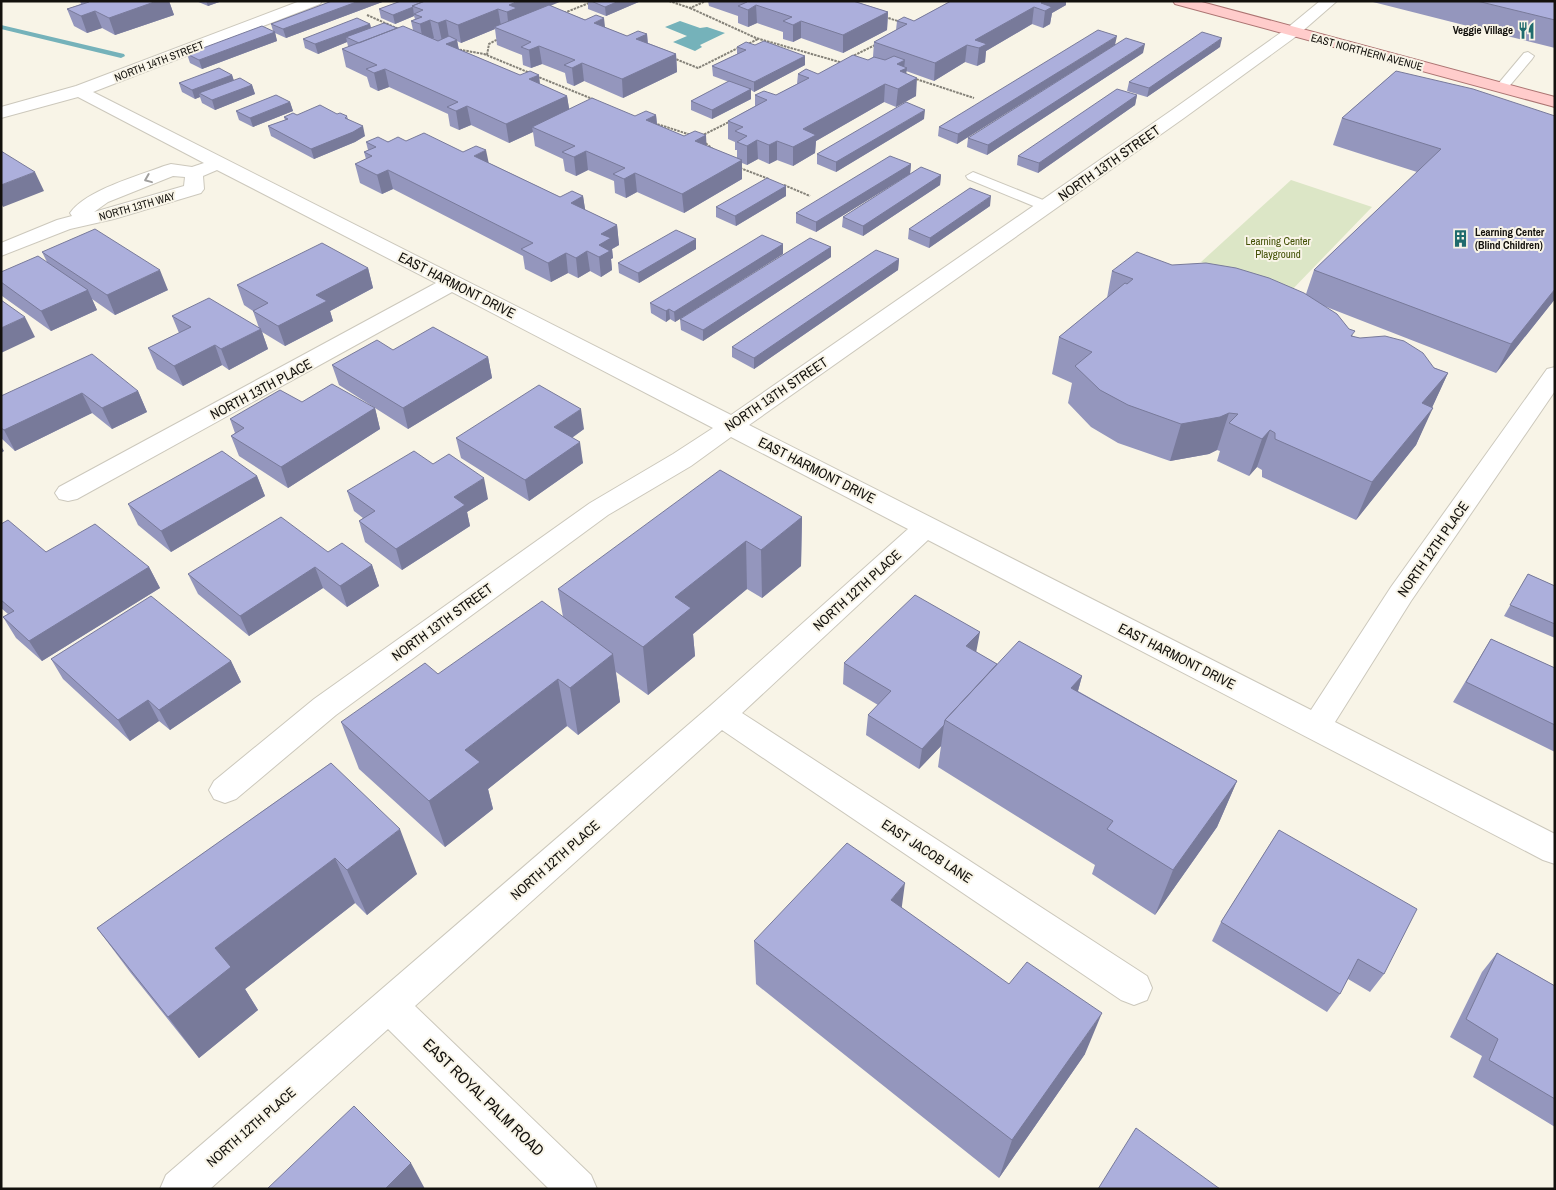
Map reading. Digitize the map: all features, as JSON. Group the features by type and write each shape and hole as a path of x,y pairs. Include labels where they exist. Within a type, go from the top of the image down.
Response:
{"main road":[{"name":"EAST NORTHERN AVENUE","path":"1180,1 1555,102"}],"street":[{"name":"NORTH 14TH STREET","path":"1,113 79,91 196,48 228,32 315,1"},
{"name":"NORTH 13TH STREET","path":"225,790 325,707 591,514 682,460 1048,207 1292,32 1330,1"},
{"name":"EAST HARMONT DRIVE","path":"79,91 1555,850"},
{"name":"NORTH 13TH WAY","path":"1,250 64,224 107,215 194,189 194,174 221,163"},
{"name":"NORTH 13TH PLACE","path":"68,493 452,284"},
{"name":"NORTH 12TH PLACE","path":"1316,727 1401,594 1555,374"},
{"name":"NORTH 12TH PLACE","path":"180,1189 721,714 926,527"},
{"name":"EAST JACOB LANE","path":"721,714 1134,988"},
{"name":"EAST ROYAL PALM ROAD","path":"390,1006 577,1189"}],"lane":[{"path":"1502,88 1528,56"},
{"path":"972,176 1048,207"}],"path":[{"path":"568,19 559,15 594,1"},
{"path":"669,1 690,8 759,38 850,64"},
{"path":"690,8 706,1"},
{"path":"368,15 403,30"},
{"path":"884,16 902,22"},
{"path":"487,55 489,44 502,37"},
{"path":"672,58 698,68 759,38"},
{"path":"833,67 877,44"},
{"path":"449,48 487,55 603,103"},
{"path":"912,78 974,98"},
{"path":"647,120 698,138 716,151"},
{"path":"698,138 732,120"},
{"path":"736,165 810,196"}],"green space":[{"name":"Learning Center Playground","path":"1291,180 1372,207 1288,294 1201,262"}],"water":[{"path":"680,21 700,28 707,27 725,33 700,45 702,47 695,51 673,42 687,36 665,27"}],"building":[{"path":"88,1 157,1 109,18 95,11 81,16 67,9"},
{"path":"332,1 359,1 283,29 271,24"},
{"path":"401,1 425,1 393,15 379,9"},
{"path":"425,1 518,1 509,5 517,8 507,12 498,9 458,25 446,20 438,23 430,20 420,24 411,21 422,17 414,14 423,10 412,6"},
{"path":"591,1 619,1 605,7"},
{"path":"744,1 853,1 888,12 843,35 801,21 793,25 783,21 792,17 756,5 748,10 738,6 747,2"},
{"path":"951,1 1045,1 1041,3 1052,7 1045,11 1034,7 975,40 987,44 979,48 967,45 935,63 874,42 907,24 897,21 904,17 914,21"},
{"path":"1477,1 1555,1 1555,20"},
{"path":"549,5 585,20 596,15 604,18 594,23 627,36 638,31 647,34 636,39 676,54 622,79 582,63 572,68 564,65 575,60 539,46 529,50 521,47 531,42 494,27"},
{"path":"357,18 370,24 315,44 303,39"},
{"path":"384,23 397,28 359,43 346,37"},
{"path":"262,26 275,32 199,60 187,54"},
{"path":"403,26 438,41 449,36 457,40 446,44 520,75 530,71 539,75 529,79 567,96 506,124 467,106 456,111 447,107 458,102 385,69 374,73 366,69 377,65 342,49"},
{"path":"1098,30 1117,36 958,134 939,127"},
{"path":"1202,32 1222,38 1149,88 1129,82"},
{"path":"1126,38 1145,44 988,145 968,138"},
{"path":"764,41 805,56 754,82 712,66 746,50 737,47 746,42 755,45"},
{"path":"853,55 868,60 874,57 885,60 894,56 905,60 897,64 907,68 900,71 917,78 898,89 885,84 803,129 816,135 793,147 777,141 769,145 757,140 747,146 737,142 747,136 735,131 743,127 728,121 767,100 755,95 764,91 776,95 809,78 798,74 806,69 818,74"},
{"path":"219,68 232,75 192,90 179,83"},
{"name":"Learning Center (Blind Children)","path":"1396,71 1473,89 1555,116 1555,289 1511,344 1314,270 1441,149 1342,118"},
{"path":"240,78 252,85 212,100 199,93"},
{"path":"729,81 751,89 712,110 691,101"},
{"path":"1117,89 1137,95 1039,163 1018,156"},
{"path":"276,95 290,102 250,118 236,111"},
{"path":"592,98 635,116 646,111 656,115 646,120 684,136 695,131 706,135 695,141 742,160 682,194 635,173 624,179 613,174 625,168 586,151 574,157 562,152 575,146 532,127"},
{"path":"906,102 925,110 836,162 817,154"},
{"path":"320,105 337,114 340,113 347,116 345,118 363,126 311,149 268,126 288,119 284,117 293,113 297,115"},
{"path":"424,133 463,152 476,146 486,150 474,156 560,197 572,191 583,196 571,203 617,225 601,234 611,238 599,245 610,251 599,257 587,251 576,258 566,253 548,263 521,249 533,243 388,170 377,175 355,164 372,156 364,152 376,147 366,142 378,137 388,142 398,137 406,141"},
{"path":"1,151 35,172 1,185"},
{"path":"890,156 911,164 816,222 796,213"},
{"path":"921,167 941,175 863,226 843,217"},
{"path":"767,178 786,186 735,216 716,207"},
{"path":"970,188 991,196 930,238 909,229"},
{"path":"95,229 160,270 107,295 42,252"},
{"path":"676,230 696,239 638,273 618,263"},
{"path":"762,235 783,244 674,312 669,309 666,311 650,303"},
{"path":"810,238 831,247 703,330 680,319"},
{"path":"322,243 368,268 316,295 327,301 278,326 253,311 268,303 237,285"},
{"path":"876,250 899,259 754,358 732,347"},
{"path":"1137,252 1172,265 1206,263 1236,268 1269,278 1304,293 1337,314 1349,329 1355,331 1351,336 1360,338 1385,336 1404,341 1423,353 1434,368 1448,373 1422,403 1433,408 1372,482 1275,439 1275,433 1270,430 1262,439 1229,423 1238,414 1229,413 1220,417 1181,424 1128,405 1100,390 1075,366 1092,352 1059,337 1125,283 1127,284 1133,279 1112,271"},
{"path":"38,256 88,290 41,311 1,282 1,272"},
{"path":"209,298 261,329 221,349 215,345 174,366 148,348 191,327 172,316"},
{"path":"1,300 25,317 1,328"},
{"path":"433,327 488,357 403,408 332,365 377,340 393,350"},
{"path":"92,354 138,391 102,408 82,393 4,430 1,428 1,396"},
{"path":"332,384 375,408 281,467 231,436 244,428 230,419 280,390 302,402"},
{"path":"539,385 581,409 554,427 580,442 525,480 456,438"},
{"path":"222,451 257,476 161,531 128,504"},
{"path":"414,451 433,464 449,454 484,478 454,497 465,505 396,549 359,521 375,511 347,491"},
{"path":"720,470 802,517 761,550 746,541 675,597 691,608 643,647 558,589"},
{"path":"281,517 328,552 342,543 372,565 340,586 315,567 240,616 188,574"},
{"path":"8,520 46,552 95,524 149,567 29,641 3,617 14,611 1,600 1,524"},
{"path":"1528,574 1555,586 1555,624 1510,605"},
{"path":"915,595 980,632 966,646 997,664 945,720 944,725 922,749 868,715 891,691 844,663"},
{"path":"151,596 231,661 159,710 148,700 118,720 51,659"},
{"path":"542,601 613,654 570,688 558,679 465,750 480,762 429,801 341,722 425,663 438,674"},
{"path":"1491,639 1555,668 1555,725 1466,682"},
{"path":"1019,641 1082,676 1071,688 1237,781 1173,870 1107,829 1113,821 945,720"},
{"path":"331,763 400,829 347,870 335,858 215,948 231,967 168,1017 97,928"},
{"path":"1279,830 1417,909 1384,974 1358,959 1340,994 1221,922"},
{"path":"847,843 905,883 891,900 1009,984 1027,962 1102,1013 1012,1140 754,941"},
{"path":"1497,953 1555,986 1555,1099 1489,1060 1498,1039 1466,1019"},
{"path":"354,1106 411,1163 385,1189 267,1189"},
{"path":"1136,1128 1220,1189 1098,1189"}],"waterway":[{"path":"1,27 121,56"}],"place":[{"name":"Veggie Village","path":"1527,30"},
{"name":"Learning Center (Blind Children)","path":"1461,238"}]}
